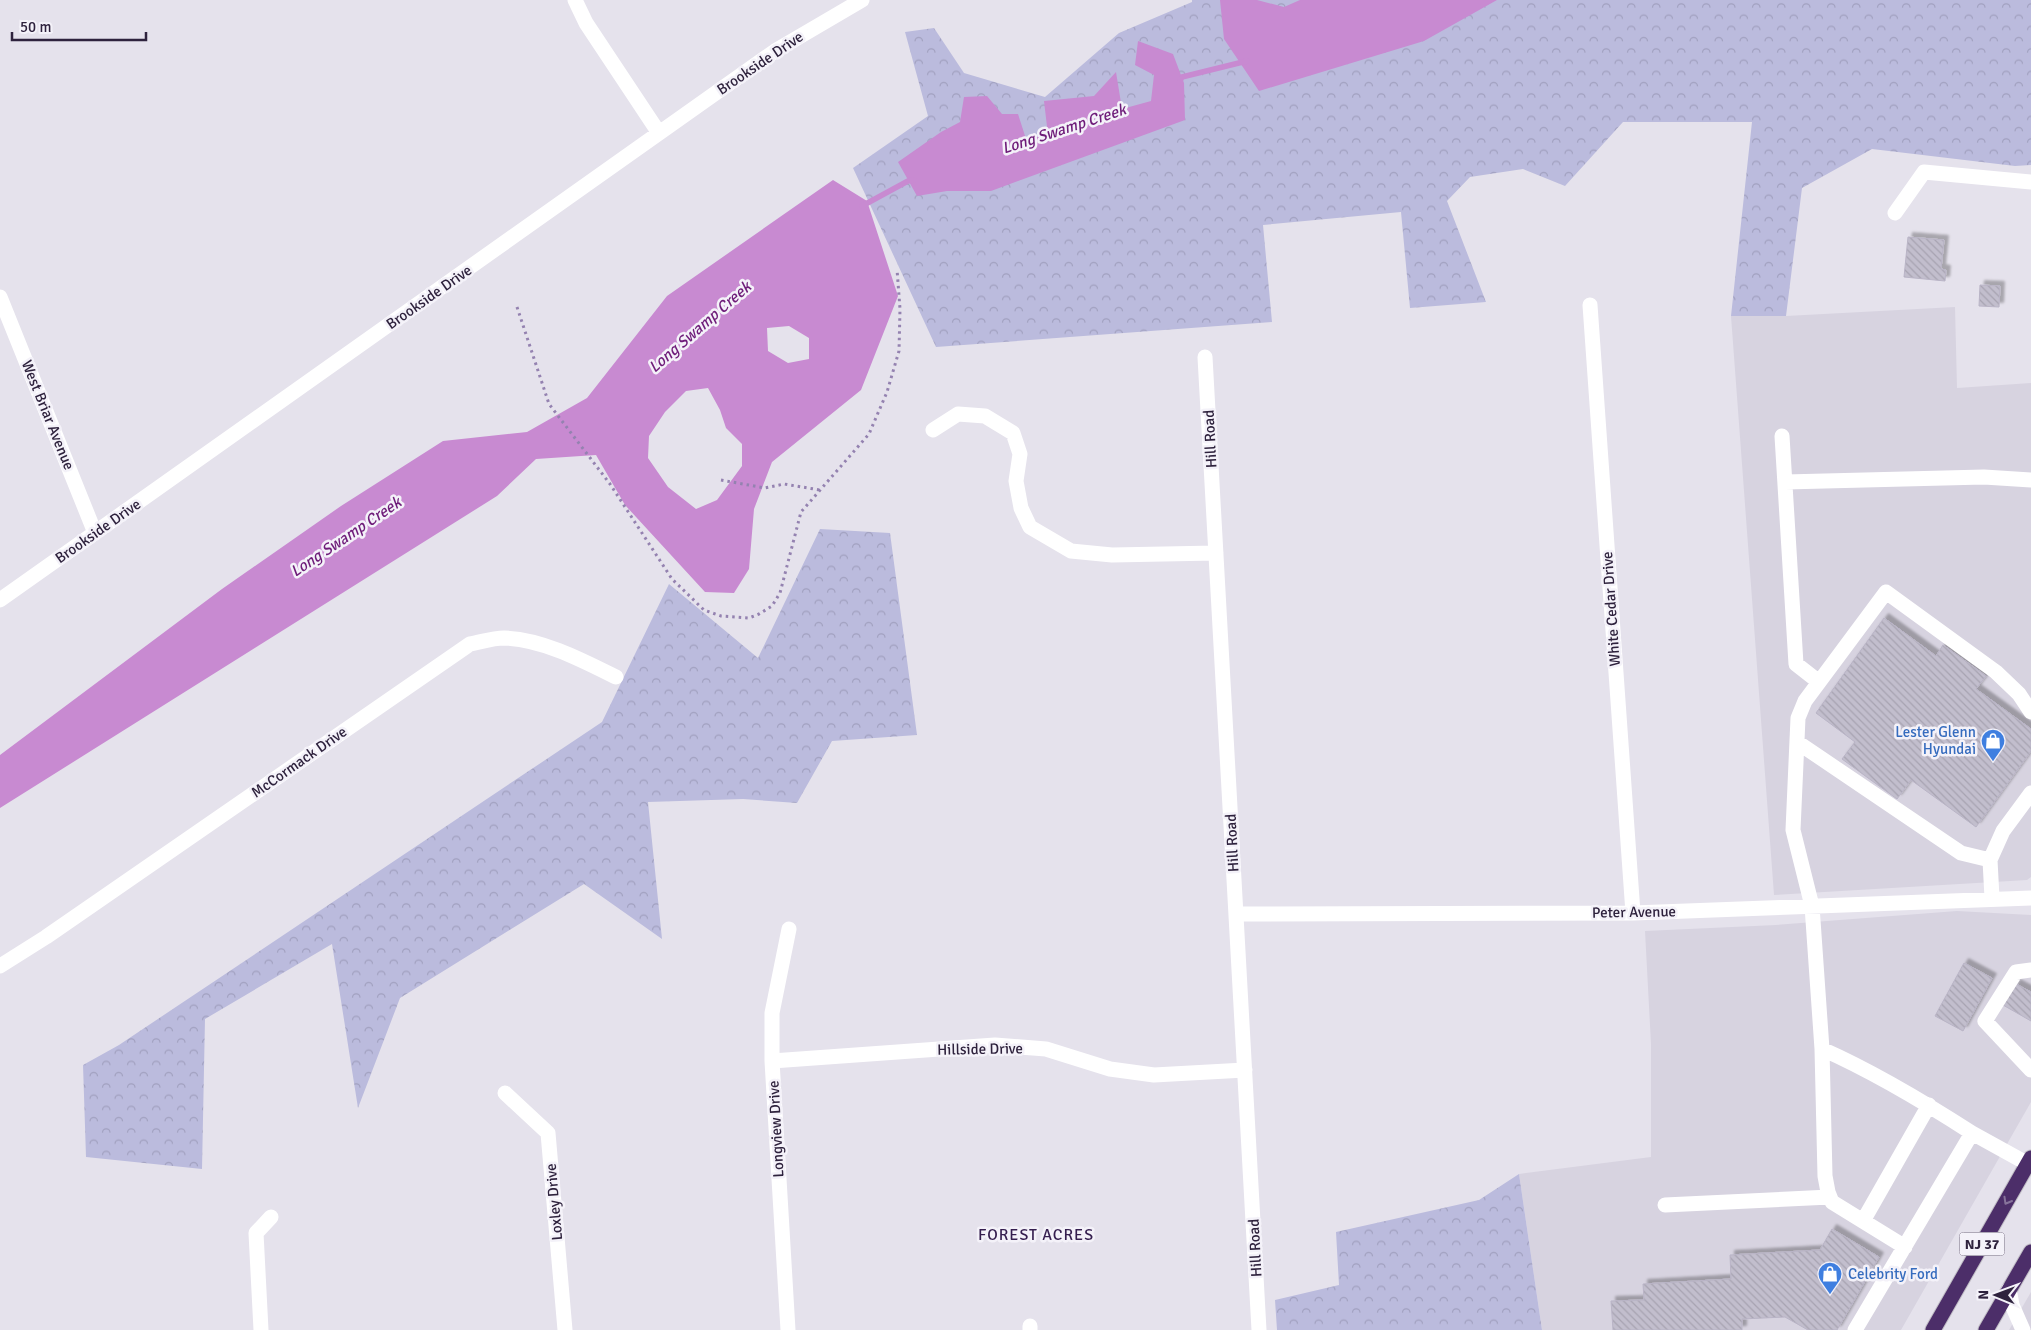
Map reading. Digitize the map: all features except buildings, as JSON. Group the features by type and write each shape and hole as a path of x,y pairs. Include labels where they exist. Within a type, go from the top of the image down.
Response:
{"highway":[{"name":"NJ 37","path":"1933,1330 2029,1161"},
{"name":"NJ 37","path":"1986,1330 2031,1252"}],"street":[{"path":"575,0 586,23 660,133"},
{"name":"Brookside Drive","path":"0,600 775,51 862,0"},
{"path":"1895,214 1924,172 2031,182"},
{"name":"West Briar Avenue","path":"0,297 95,533"},
{"name":"White Cedar Drive","path":"1590,305 1633,913"},
{"name":"Hill Road","path":"1205,357 1259,1330"},
{"path":"933,430 958,414 985,416 1013,433 1020,454 1016,481 1021,508 1030,527 1071,550 1112,555 1216,553"},
{"path":"1782,436 1796,664 1819,682"},
{"path":"1785,482 1984,477 2031,480"},
{"path":"1905,1247 1832,1202 1825,1176 1822,1049 1812,906 1793,830 1798,718 1805,701 1886,592 1996,672 2019,694 2031,712"},
{"name":"McCormack Drive","path":"0,966 46,937 470,644 502,638 520,639 572,655 616,677"},
{"path":"1797,742 1961,853 1990,860"},
{"path":"1992,898 1990,860 2003,831 2031,794"},
{"name":"Peter Avenue","path":"1236,914 1633,913 2031,898"},
{"name":"Longview Drive","path":"788,1330 772,1061 772,1013 789,929"},
{"path":"2031,970 2016,972 1985,1022 2031,1070"},
{"name":"Hillside Drive","path":"772,1061 995,1045 1046,1049 1110,1069 1154,1075 1245,1070"},
{"path":"1822,1049 1929,1105 1972,1133 2029,1161"},
{"name":"Loxley Drive","path":"504,1093 548,1133 565,1330"},
{"path":"1863,1221 1929,1105"},
{"path":"1855,1330 1972,1133"},
{"path":"1665,1205 1830,1197"},
{"path":"261,1330 256,1233 271,1218"},
{"path":"2009,1290 2012,1305 2023,1330"}],"path":[{"path":"517,307 549,404 610,484 672,579 704,610 721,616 749,618 772,606 780,593 800,512 869,434 887,392 900,351 900,309 897,269"},
{"path":"721,480 765,488 784,484 820,490"}],"shaded area":[{"path":"1955,307 1957,388 2031,383 2031,877 2027,880 1774,895 1731,316 1786,316"},
{"path":"1957,911 2031,915 2031,1102 1901,1330 1542,1330 1519,1174 1651,1157 1651,1044 1645,931 1776,925"},
{"path":"2031,1292 2031,1330 2009,1330"}],"green space":[{"path":"1192,0 2031,0 2031,165 2015,166 1872,149 1802,188 1786,316 1731,316 1752,122 1623,122 1565,186 1523,169 1470,177 1447,201 1486,302 1410,308 1401,212 1263,225 1272,322 936,347 853,168 928,116 905,32 934,28 964,73 1045,97 1119,33 1192,2"},
{"path":"820,529 890,533 917,735 832,741 797,803 743,799 648,802 662,939 584,884 400,998 358,1108 332,944 205,1019 202,1169 86,1157 83,1065 119,1045 602,722 669,584 758,658"},
{"path":"1519,1174 1542,1330 1277,1330 1275,1300 1339,1285 1336,1232 1479,1200"}],"water":[{"path":"1220,0 1257,0 1284,7 1300,0 1497,0 1424,41 1259,91 1224,39"},
{"path":"1138,41 1173,54 1184,83 1185,120 991,191 947,191 917,196 898,162 941,132 960,122 964,97 987,96 1002,114 1018,114 1026,139 1048,135 1044,101 1094,96 1116,72 1122,109 1151,101 1154,75 1135,65"},
{"path":"833,180 867,201 898,296 861,390 772,462 754,509 749,569 734,593 705,592 625,505 596,455 536,459 497,496 0,808 0,755 222,589 341,506 443,441 527,432 587,398 667,296","holes":["789,326 809,338 809,359 788,363 768,351 767,328","708,388 720,410 726,428 742,444 742,466 717,500 696,509 668,487 648,458 649,436 665,412 686,391"]}],"waterway":[{"name":"Long Swamp Creek","path":"1179,83 1182,77 1247,61"},
{"name":"Long Swamp Creek","path":"862,206 908,181 914,180"}],"place":[{"name":"Lester Glenn Hyundai","path":"1993,762"},
{"name":"Celebrity Ford","path":"1830,1295"}],"district":[{"name":"FOREST ACRES","path":"1036,1235"}]}
